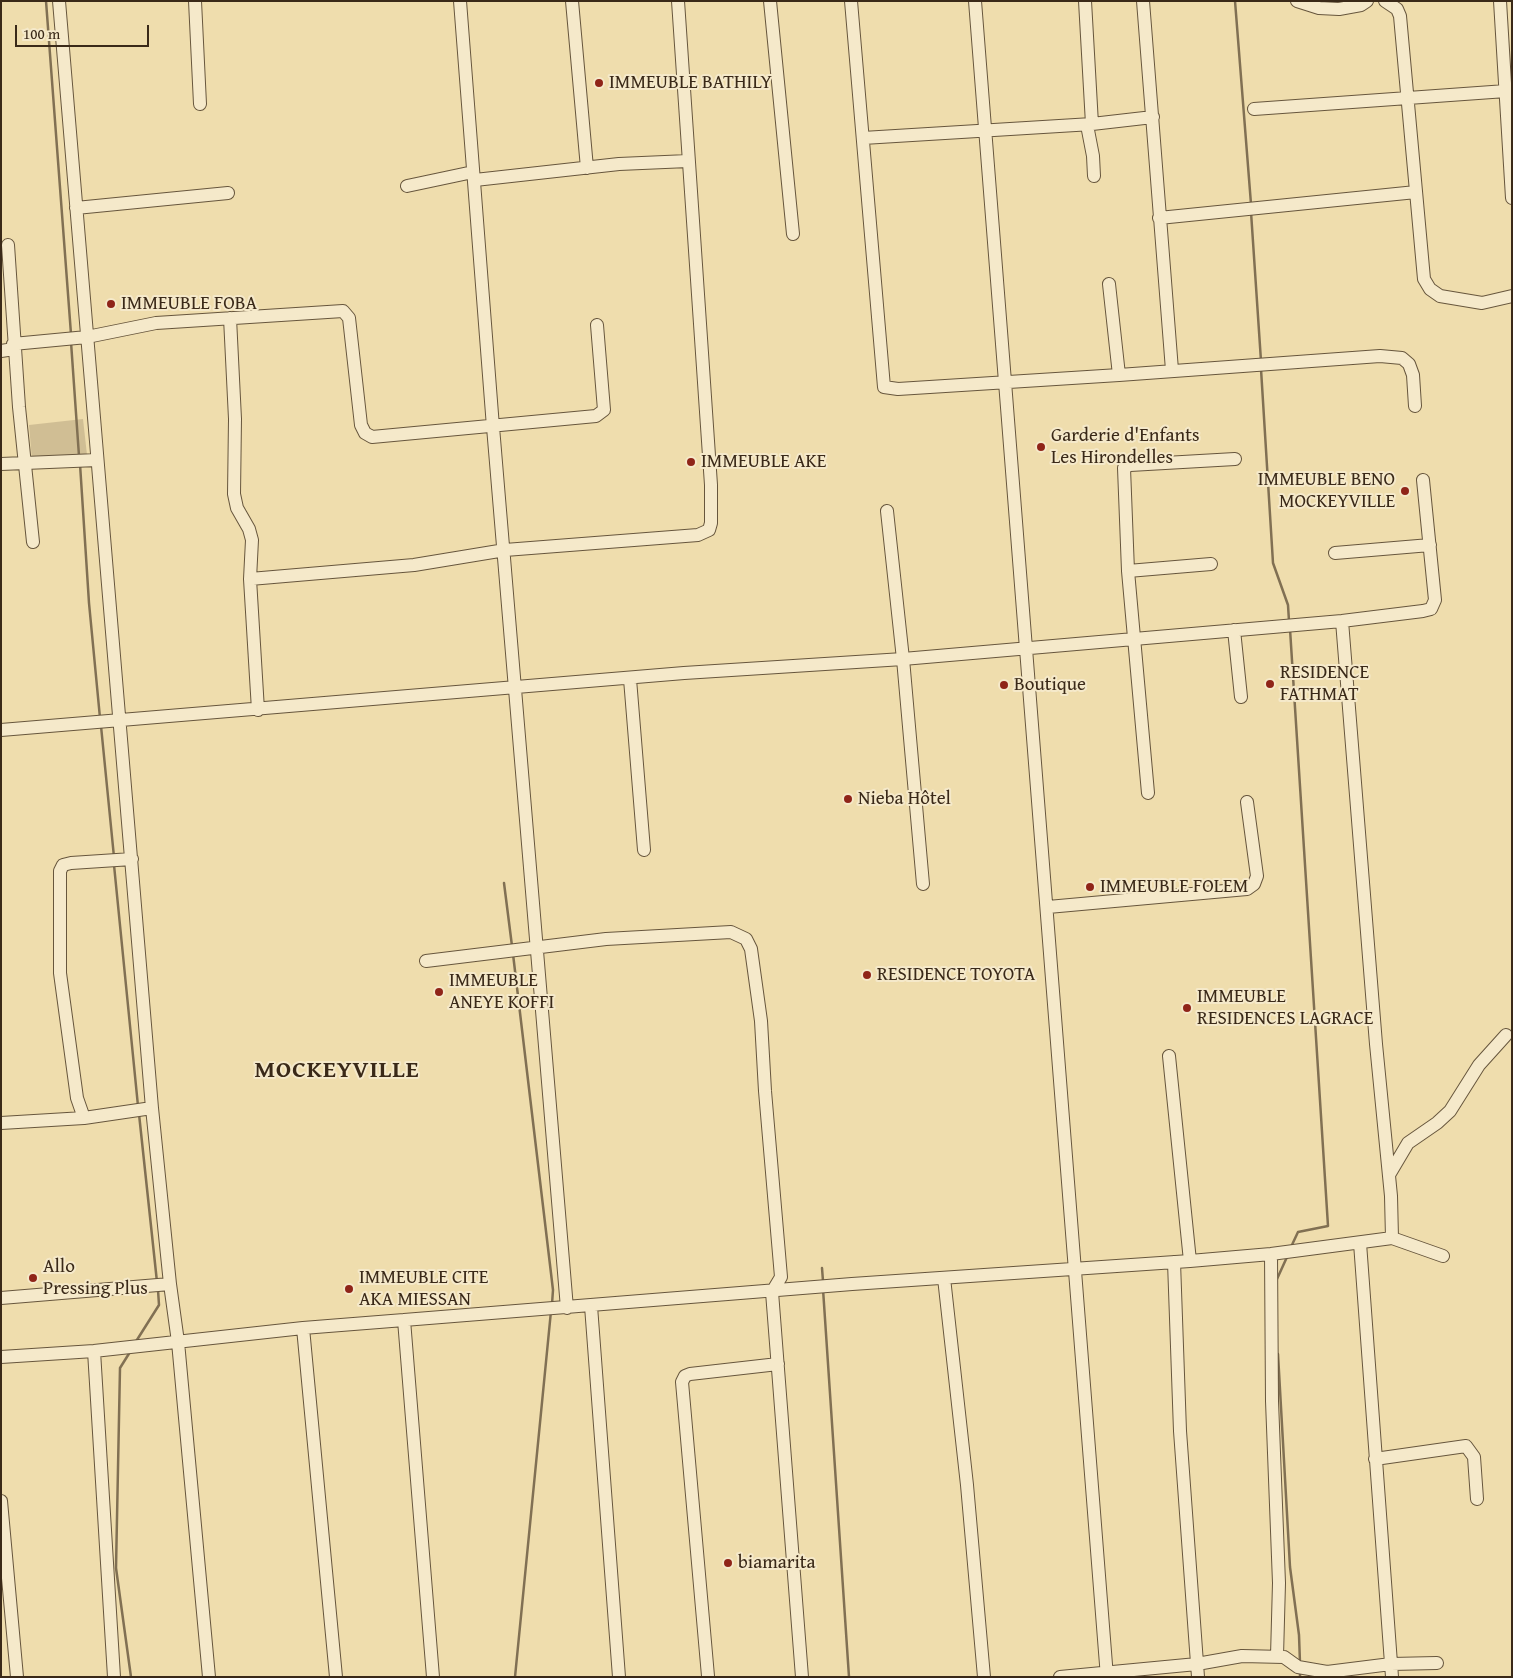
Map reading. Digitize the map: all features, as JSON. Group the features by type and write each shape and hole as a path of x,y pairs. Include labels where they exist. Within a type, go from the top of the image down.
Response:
{"street":[{"path":"59,1 152,1108 170,1284 178,1342 209,1677"},
{"path":"195,1 200,104"},
{"path":"460,1 493,427 505,550 567,1308"},
{"path":"572,1 586,168"},
{"path":"250,580 414,565 505,550 698,535 709,530 711,523 711,485 678,1"},
{"path":"770,1 793,234"},
{"path":"851,1 884,387 898,388 1118,375 1380,356 1402,358 1409,364 1413,375 1415,406"},
{"path":"976,1 1048,907 1073,1269 1106,1675"},
{"path":"1085,1 1094,176"},
{"path":"1143,1 1172,370"},
{"path":"1297,1 1319,8 1339,9 1361,5 1367,1"},
{"path":"1385,1 1402,5 1400,16 1409,97 1424,279 1430,289 1440,296 1482,303 1510,295"},
{"path":"1500,1 1509,90 1512,198"},
{"path":"1254,109 1509,90"},
{"path":"863,138 1090,125 1153,118"},
{"path":"407,186 474,176 688,161"},
{"path":"1159,218 1416,192"},
{"path":"76,208 228,193"},
{"path":"8,245 9,348 25,464 33,542"},
{"path":"1109,284 1118,375"},
{"path":"9,348 87,337 156,323 343,312 347,313 362,425 365,433 372,437 493,427 601,414 604,410 597,325"},
{"path":"230,318 235,419 234,494 237,508 252,540 250,580 258,710"},
{"path":"1148,793 1128,570 1124,468 1130,465 1235,459"},
{"path":"1,464 97,460"},
{"path":"1,730 120,722 515,688 903,659 1342,621 1410,613 1431,608 1435,600 1423,480"},
{"path":"887,511 903,659 923,884"},
{"path":"1335,553 1430,545"},
{"path":"1128,570 1211,564"},
{"path":"1342,621 1361,870 1389,1175 1392,1238"},
{"path":"1234,630 1241,697"},
{"path":"630,679 644,850"},
{"path":"1048,907 1247,889 1254,884 1257,876 1247,802"},
{"path":"84,1118 77,1098 60,973 60,871 62,865 71,863 132,859"},
{"path":"426,961 606,939 731,932 746,940 751,949 761,1021 781,1277 772,1292 802,1677"},
{"path":"1389,1175 1408,1143 1437,1123 1450,1111 1479,1064 1506,1035"},
{"path":"1169,1056 1190,1261"},
{"path":"1,1123 84,1118 152,1108"},
{"path":"1,1358 94,1351 303,1328 944,1278 1190,1261 1271,1254 1392,1238 1443,1256"},
{"path":"1360,1243 1392,1670"},
{"path":"1271,1254 1272,1401 1279,1583 1277,1656"},
{"path":"1174,1262 1180,1431 1198,1670"},
{"path":"944,1278 967,1485 984,1677"},
{"path":"1,1298 170,1284"},
{"path":"591,1306 619,1677"},
{"path":"404,1320 433,1677"},
{"path":"303,1328 336,1677"},
{"path":"94,1351 114,1677"},
{"path":"708,1676 682,1382 685,1376 690,1374 778,1364"},
{"path":"1375,1459 1466,1446 1474,1457 1478,1498"},
{"path":"1,1501 17,1677"},
{"path":"1060,1677 1198,1670 1242,1656 1277,1656 1290,1660 1298,1667 1327,1672 1392,1670 1437,1663"}],"shaded area":[{"path":"83,419 87,455 32,460 29,425"}],"waterway":[{"path":"46,1 71,334"},
{"path":"1235,1 1251,204"},
{"path":"1251,212 1261,361"},
{"path":"71,342 79,456"},
{"path":"1261,369 1273,563 1288,605 1289,621"},
{"path":"80,464 89,603 100,718"},
{"path":"1290,629 1328,1226 1298,1232 1291,1247"},
{"path":"101,726 114,857"},
{"path":"114,865 138,1106"},
{"path":"504,883 512,946"},
{"path":"513,954 553,1290 552,1304"},
{"path":"139,1114 157,1282"},
{"path":"1277,1279 1287,1257"},
{"path":"822,1268 823,1281"},
{"path":"823,1289 849,1677"},
{"path":"135,1343 159,1305 158,1290"},
{"path":"515,1677 551,1311"},
{"path":"130,1352 120,1368 116,1568 131,1677"},
{"path":"1278,1354 1290,1567 1299,1635 1300,1663"},
{"path":"1300,1671 1300,1677"}],"place":[{"name":"IMMEUBLE BATHILY","path":"599,83"},
{"name":"IMMEUBLE FOBA","path":"111,304"},
{"name":"Garderie d'Enfants Les Hirondelles","path":"1041,447"},
{"name":"IMMEUBLE AKE","path":"691,462"},
{"name":"IMMEUBLE BENO MOCKEYVILLE","path":"1405,491"},
{"name":"RESIDENCE FATHMAT","path":"1270,684"},
{"name":"Boutique","path":"1004,685"},
{"name":"Nieba Hôtel","path":"848,799"},
{"name":"IMMEUBLE FOLEM","path":"1090,887"},
{"name":"RESIDENCE TOYOTA","path":"867,975"},
{"name":"IMMEUBLE ANEYE KOFFI","path":"439,992"},
{"name":"IMMEUBLE RESIDENCES LAGRACE","path":"1187,1008"},
{"name":"Allo Pressing Plus","path":"33,1278"},
{"name":"IMMEUBLE CITE AKA MIESSAN","path":"349,1289"},
{"name":"biamarita","path":"728,1563"}],"district":[{"name":"MOCKEYVILLE","path":"337,1071"}]}
